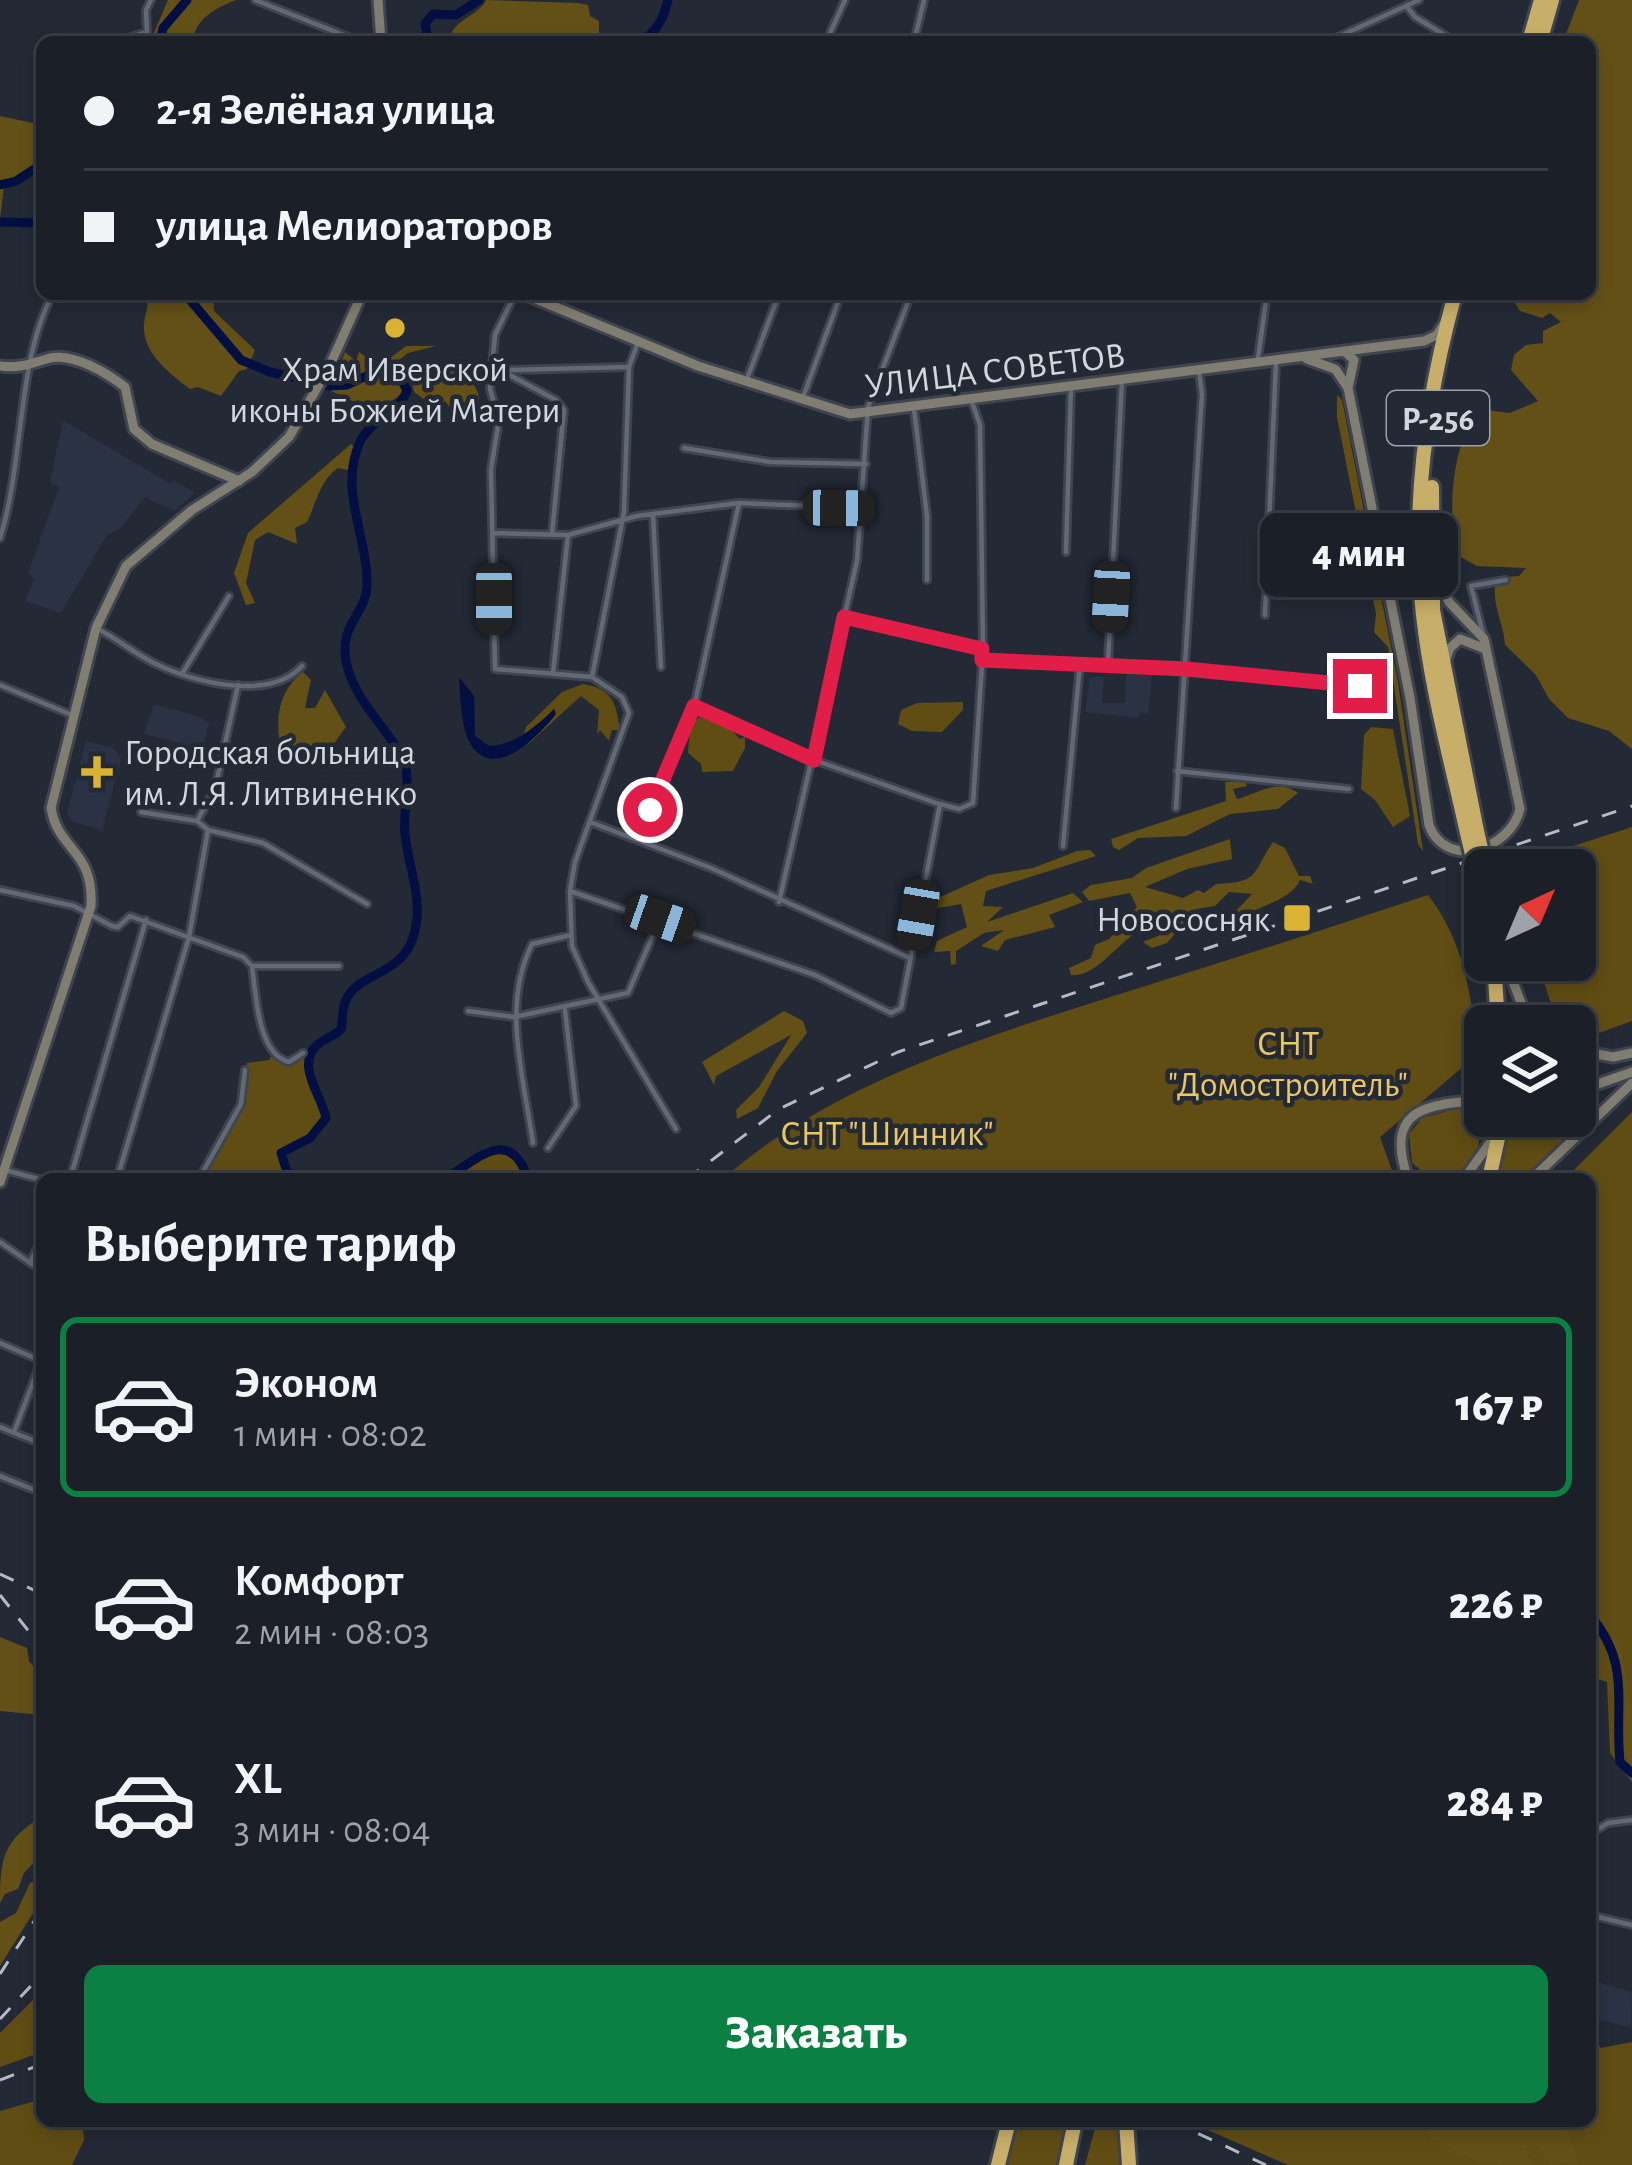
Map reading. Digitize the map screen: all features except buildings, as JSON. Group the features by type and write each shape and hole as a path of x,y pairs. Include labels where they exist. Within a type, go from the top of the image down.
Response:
{"highway":[{"path":"1531,36 1541,0"},
{"path":"1542,36 1552,0"},
{"name":"Р-256","path":"1453,300 1426,440 1420,548 1423,612 1478,849"},
{"name":"Р-256","path":"1463,300 1450,341 1434,443 1430,545 1433,610 1475,849"},
{"path":"1482,1173 1492,1137"},
{"path":"1490,1173 1495,1137"},
{"path":"998,2165 1008,2127"},
{"path":"1066,2165 1078,2127"},
{"path":"1075,2165 1079,2127"},
{"path":"1126,2127 1129,2165"}],"street":[{"path":"136,0 146,10"},
{"path":"135,36 147,32 146,10 151,0"},
{"path":"255,0 347,36"},
{"path":"378,0 381,36"},
{"path":"829,36 845,0"},
{"path":"915,36 924,0"},
{"path":"1337,36 1419,0"},
{"path":"1408,8 1446,36"},
{"path":"0,538 10,508 29,367 51,300"},
{"path":"0,1182 90,913 91,874 55,825 51,808 107,598 139,552 192,510 238,482 289,436 331,364 359,300"},
{"path":"512,300 495,335 490,388 499,420 491,469 495,670 592,677 622,698 629,712 569,891 571,935 579,966 676,1130"},
{"name":"УЛИЦА СОВЕТОВ","path":"539,300 746,382 839,412 914,409 1420,341"},
{"path":"746,382 776,300"},
{"path":"802,400 840,300"},
{"path":"779,902 844,617 863,508 868,413 908,300"},
{"path":"1259,364 1257,343 1266,300"},
{"path":"1420,341 1437,335 1450,311"},
{"path":"592,677 622,520 628,367 639,340"},
{"path":"1420,341 1434,352 1438,366"},
{"path":"1302,357 1345,373 1384,345"},
{"path":"1348,388 1352,356 1340,352 1332,362 1348,388 1410,698 1429,824 1436,839 1453,852 1504,839 1514,828 1520,808 1487,658 1474,621 1471,586 1506,580"},
{"path":"0,366 29,367 64,358 105,373 125,387 134,429 152,444 238,482"},
{"path":"1265,614 1276,361"},
{"path":"493,365 564,410 552,534"},
{"path":"504,370 628,367"},
{"path":"1176,808 1202,394 1199,371"},
{"path":"1108,665 1121,381"},
{"path":"1066,552 1071,387"},
{"path":"694,706 814,760 940,804 959,809 973,802 982,649 980,425 971,399"},
{"path":"914,409 927,515 927,580"},
{"path":"684,448 770,462 866,464"},
{"path":"494,533 568,535 622,520 739,502 863,508"},
{"path":"638,839 694,706 716,623 739,502"},
{"path":"0,506 10,508"},
{"path":"653,515 661,668"},
{"path":"553,675 568,535"},
{"path":"1430,545 1442,590 1474,621"},
{"path":"182,674 229,596"},
{"path":"844,617 982,649"},
{"path":"96,628 182,674 238,685 284,680 302,666"},
{"path":"1447,692 1447,653 1456,641 1478,636"},
{"path":"982,660 1186,669 1360,686"},
{"path":"1063,846 1080,664"},
{"path":"197,821 214,789 238,685"},
{"path":"0,686 76,716"},
{"path":"1178,771 1349,789"},
{"path":"569,891 815,975 891,1013 903,1002 940,804"},
{"path":"141,812 197,821 208,830 263,843 367,904"},
{"path":"590,822 911,958"},
{"path":"119,1173 189,937 208,830"},
{"path":"0,890 90,913 118,927 130,916 146,920 243,957 252,966 264,1035 274,1054 289,1062 303,1053"},
{"path":"468,1011 514,1018 628,993 660,919"},
{"path":"72,1173 146,920"},
{"path":"533,1142 514,1018 532,944 571,935"},
{"path":"252,966 339,966"},
{"path":"548,1148 576,1106 565,1010"},
{"path":"1596,1054 1632,1053"},
{"path":"202,1173 241,1104 245,1070"},
{"path":"1596,1088 1632,1072"},
{"path":"1538,1173 1632,1083"},
{"path":"1596,1092 1605,1100 1604,1110"},
{"path":"1406,1173 1401,1153 1404,1126 1419,1110 1464,1103"},
{"path":"1468,1173 1489,1144"},
{"path":"1401,1153 1415,1173"},
{"path":"2,1168 36,1178"},
{"path":"0,1243 36,1267"},
{"path":"31,1263 36,1252"},
{"path":"0,1343 36,1358"},
{"path":"14,1432 36,1375"},
{"path":"0,1427 36,1441"},
{"path":"0,1476 36,1491"},
{"path":"1596,1823 1632,1820"},
{"path":"1596,1830 1608,1823"},
{"path":"1596,1916 1632,1925"}],"shaded area":[{"path":"168,0 236,0 207,16 194,36 153,35"},
{"path":"486,0 578,3 588,5 590,16 599,21 599,33 450,36"},
{"path":"1579,0 1632,0 1632,749 1609,731 1568,718 1549,699 1536,675 1505,645 1495,586 1526,568 1477,566 1457,555 1453,520 1454,477 1465,436 1486,410 1510,413 1538,401 1511,370 1514,355 1526,345 1543,343 1543,331 1561,322 1550,313 1542,318 1520,311 1513,300 1596,300 1596,36 1565,36"},
{"path":"0,116 36,124 36,167 4,186 0,219"},
{"path":"146,300 213,300 214,311 255,350 247,369 239,371 221,396 198,387 190,389 148,345"},
{"path":"406,346 436,346 408,353 393,365 403,392 378,413 329,390 345,352 356,361 359,352 375,363"},
{"path":"426,361 451,367 473,384 478,392 478,418 454,413 445,401 439,410 414,392 408,366"},
{"path":"1337,395 1342,400 1398,682 1423,851 1418,844 1388,647 1374,632 1376,614 1337,417"},
{"path":"63,420 171,484 174,480 195,493 174,511 145,497 120,529 107,535 61,613 25,601 34,580 28,573 59,487 50,482"},
{"path":"351,444 356,449 348,470 338,468 326,479 307,522 295,528 297,544 268,532 255,540 246,583 255,603 246,605 234,573 248,533"},
{"path":"303,672 311,680 305,708 315,708 325,690 346,727 325,756 282,755 280,709 287,689"},
{"path":"1126,674 1152,675 1148,714 1141,712 1139,718 1085,712 1090,677 1104,677 1102,703 1125,703"},
{"path":"459,677 474,696 475,736 489,746 516,739 554,709 556,714 516,752 491,759 480,754 467,737"},
{"path":"154,704 209,723 203,748 144,734"},
{"path":"86,741 114,748 121,759 102,830 71,821 67,812"},
{"path":"1225,782 1245,782 1247,786 1233,789 1237,799 1275,787 1298,793 1278,809 1230,814 1186,836 1138,838 1119,850 1113,847 1111,839 1226,801"},
{"path":"1230,839 1232,859 1187,869 1145,887 1183,898 1216,884 1241,881 1253,874 1273,842 1285,848 1299,876 1310,876 1313,884 1300,880 1290,893 1241,919 1235,912 1252,894 1229,892 1215,906 1196,909 1167,943 1152,948 1143,942 1160,935 1177,917 1170,915 1136,933 1089,971 1071,975 1069,968 1091,958 1095,945 1109,939 1137,907 1130,893 1089,901 1082,892 1091,885 1132,878 1146,868"},
{"path":"1090,850 1096,856 986,891 983,906 1003,907 987,922 1073,893 1083,902 1049,915 1055,927 1005,940 998,951 981,946 1004,930 984,933 956,951 956,964 951,965 950,951 934,952 937,941 967,927 961,904 938,908 936,899 989,875 1033,868"},
{"path":"784,1011 803,1021 807,1033 777,1071 758,1108 737,1119 736,1110 759,1087 791,1035 716,1076 714,1085 702,1062"},
{"path":"1614,1636 1628,1681 1632,1765 1616,1719 1608,1641"},
{"path":"0,1637 27,1648 36,1670 36,1714 0,1711"},
{"path":"36,1821 36,1860 18,1889 5,1894 0,1903 6,1852"},
{"path":"36,1880 36,1909 0,1966 0,1922 16,1913 30,1883"},
{"path":"1596,1982 1632,1992 1631,2028 1596,2019"},
{"path":"1425,2127 1576,2127 1568,2132 1579,2162 1552,2165 1532,2141 1526,2151 1532,2165 1505,2165 1482,2162 1439,2140 1432,2141"}],"green space":[{"path":"583,684 612,699 620,730 612,730 609,741 600,730 597,735 599,710 581,696 526,746 556,710 524,734 526,727 562,692"},
{"path":"963,702 963,710 942,732 912,731 898,724 901,710 917,703"},
{"path":"699,717 730,728 740,739 745,737 745,748 733,771 702,772 701,764 688,753 690,728"},
{"path":"1371,727 1393,729 1410,816 1393,827 1375,800 1361,789 1364,735"},
{"path":"1632,827 1632,1021 1596,1034 1596,1005 1556,1005 1544,981 1596,981 1596,849 1564,849"},
{"name":"СНТ \"Домостроитель\"","path":"1428,895 1458,951 1471,1005 1464,1005 1464,1066 1380,1137 1393,1173 731,1173 816,1113 867,1086 975,1042"},
{"path":"303,1053 326,1118 310,1138 281,1153 289,1173 202,1173 241,1104 247,1063 269,1060 272,1054 289,1062"},
{"path":"1464,1109 1464,1137 1480,1137 1477,1153 1459,1173 1424,1173 1412,1163 1409,1134 1422,1118"},
{"path":"1632,1112 1632,1782 1610,1753 1607,1682 1596,1678 1596,1173 1571,1173"},
{"path":"1505,1137 1566,1137 1527,1173 1497,1173"},
{"path":"488,1150 514,1156 526,1173 454,1173"},
{"path":"36,1997 36,2054 0,2067 0,2033"},
{"path":"1632,2042 1632,2165 1288,2165 1201,2127 1596,2127 1596,2043 1601,2048"},
{"path":"36,2101 36,2127 83,2127 84,2140 72,2165 0,2165 0,2111"},
{"path":"1017,2127 1065,2127 1056,2165 1007,2165"},
{"path":"1095,2127 1117,2127 1123,2137 1121,2165 1085,2165"}],"waterway":[{"path":"161,36 187,0"},
{"path":"428,36 425,24 433,14 456,15 479,0"},
{"path":"648,36 668,0"},
{"path":"0,185 36,168"},
{"path":"0,222 36,223"},
{"path":"190,300 241,360 330,386 347,385 381,369 396,371 407,390 399,404 365,434 354,460 353,495 367,585 345,648 355,687 405,764 404,825 417,917 406,952 352,991 344,1005 341,1029 311,1053 309,1071 326,1118 310,1138 281,1153 289,1173"},
{"path":"454,1173 480,1156 502,1150 512,1153 526,1173"},
{"path":"1596,1623 1616,1668 1620,1762 1632,1773"}],"railway":[{"path":"695,1173 779,1109 898,1052 1632,806"},
{"path":"0,1574 36,1591"},
{"path":"0,1595 36,1640"},
{"path":"0,1974 36,1918"},
{"path":"0,2019 36,1980"},
{"path":"0,2080 36,2066"},
{"path":"1184,2127 1266,2165"}],"place":[{"name":"Храм Иверской иконы Божией Матери","path":"395,328"},
{"name":"Городская больница им. Л.Я. Литвиненко","path":"97,772"},
{"name":"Новососняк","path":"1297,918"}],"route":[{"path":"650,810 694,706 814,760 844,617 982,649 982,660 1186,669 1360,686"}],"park label":[{"name":"СНТ \"Шинник\"","path":"887,1132"}]}
